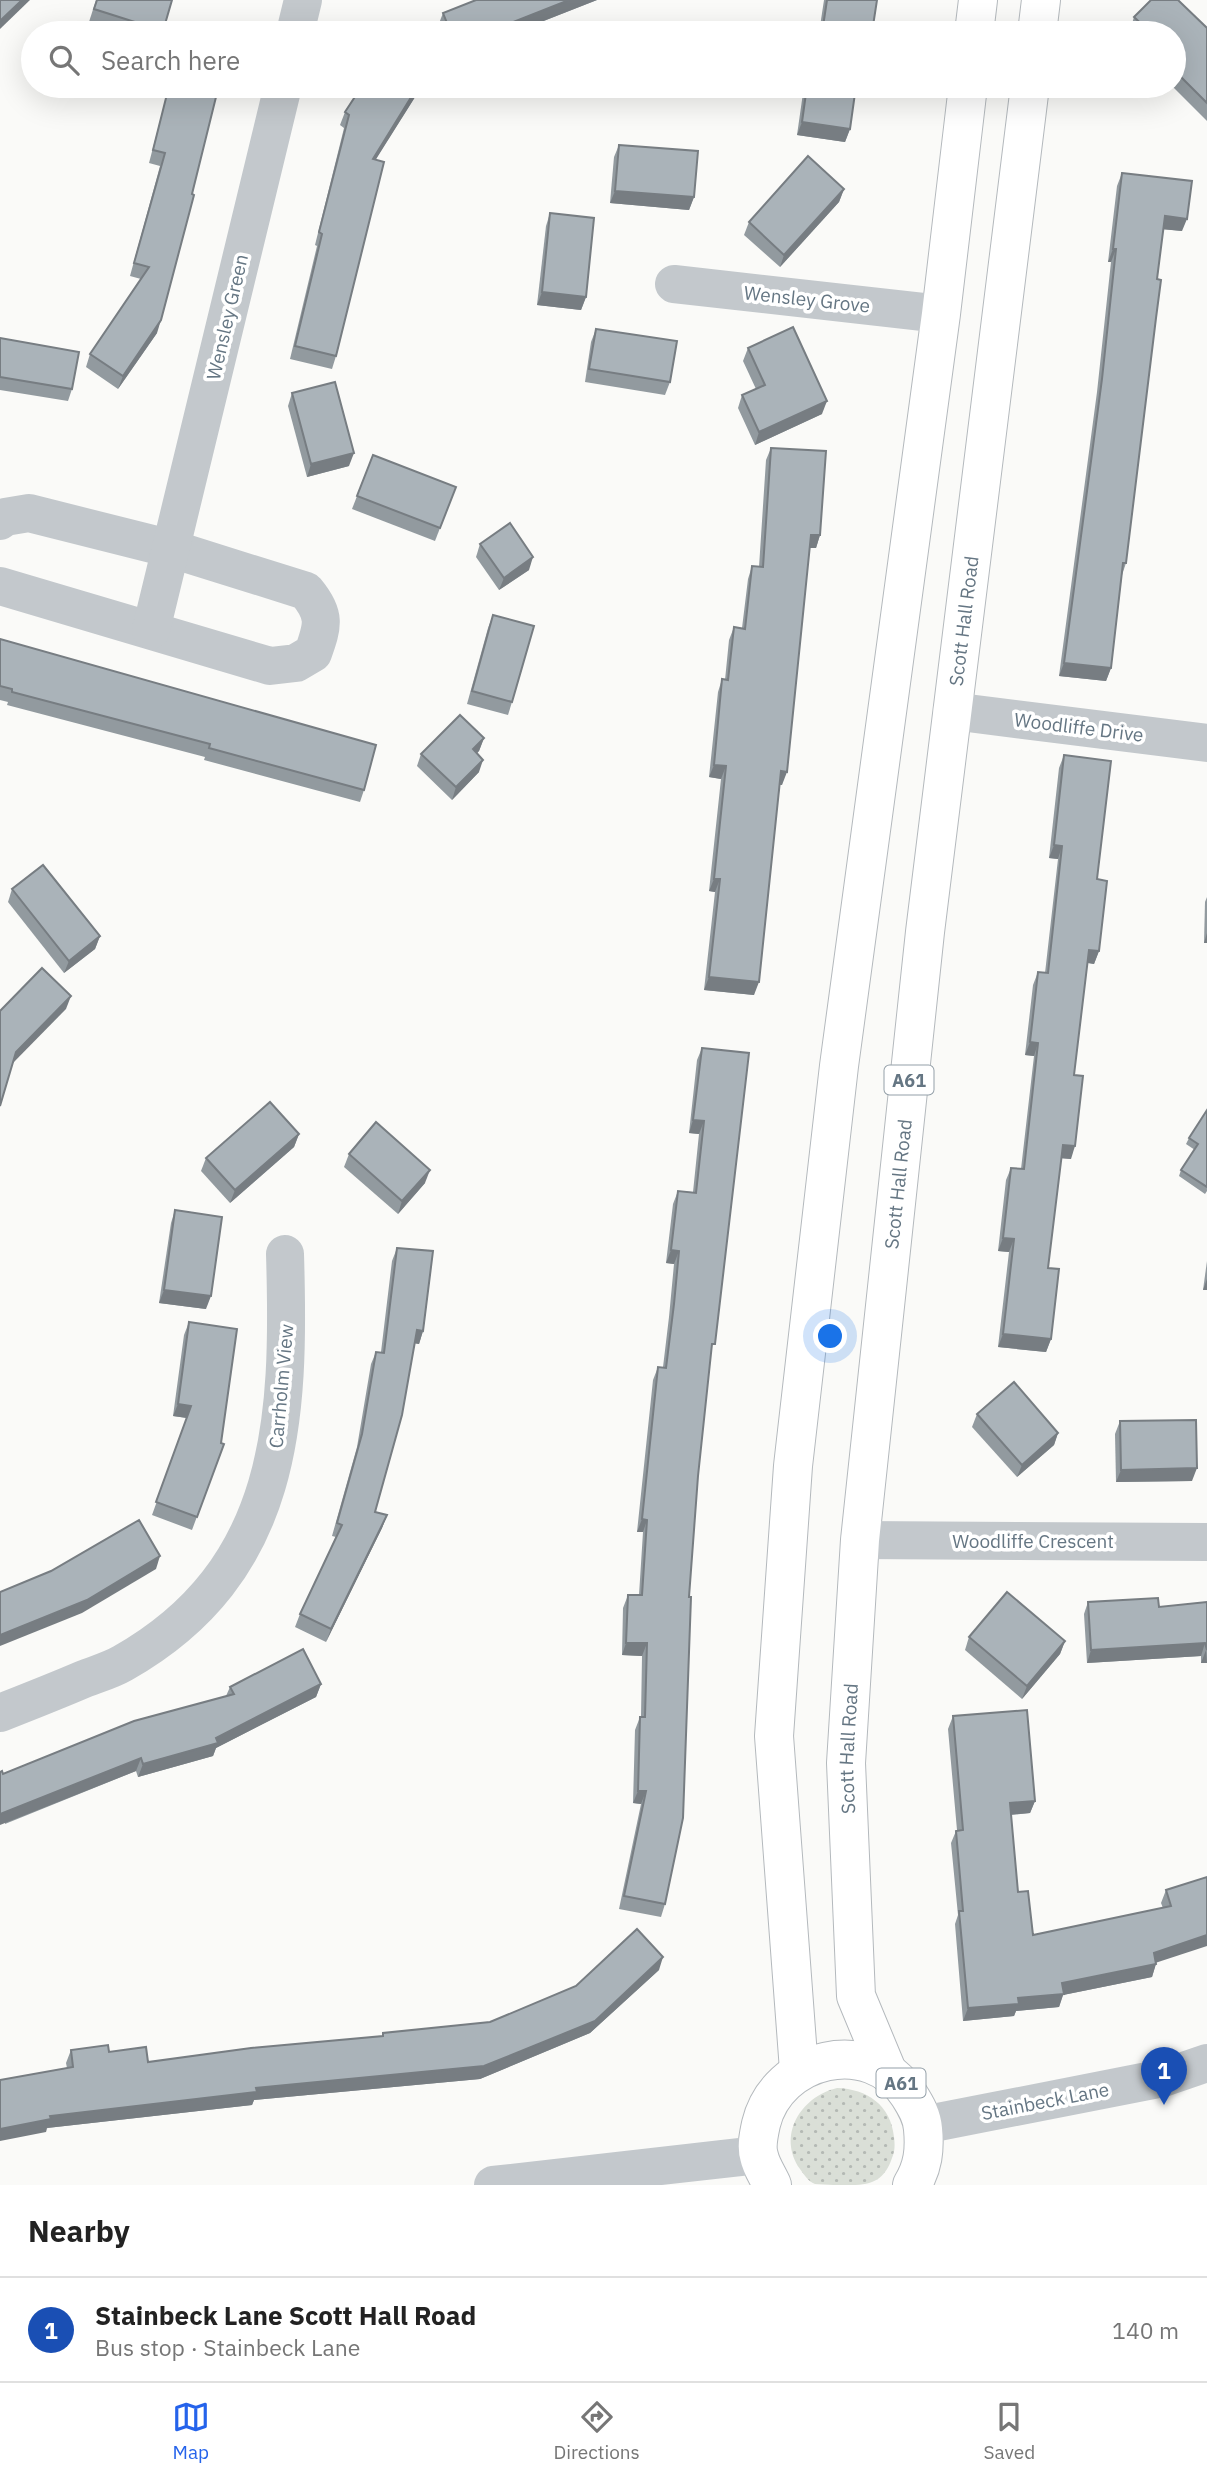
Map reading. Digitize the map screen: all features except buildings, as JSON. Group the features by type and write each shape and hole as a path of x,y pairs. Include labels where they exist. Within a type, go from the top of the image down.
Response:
{"highway":[{"path":"975,21 978,0"},
{"path":"1038,21 1041,0"},
{"path":"799,2070 774,1736 793,1466 840,1052 941,314 967,98"},
{"name":"Scott Hall Road","path":"888,2073 856,1996 846,1763 860,1540 925,932 1029,98"},
{"name":"A61","path":"765,2170 759,2132 764,2113 776,2091 799,2070 839,2059 868,2063 888,2073 903,2085 919,2111 925,2151 918,2176 912,2185"}],"street":[{"path":"298,21 303,0"},
{"name":"Wensley Green","path":"151,630 280,98"},
{"name":"Wensley Grove","path":"674,284 941,314"},
{"path":"0,521 5,517 29,513 172,549 306,591 319,607 322,628 313,653 296,663 270,666 0,586"},
{"name":"Woodliffe Drive","path":"952,711 1207,743"},
{"name":"Carrholm View","path":"0,1713 122,1664 180,1625 225,1573 255,1521 274,1463 284,1401 287,1342 285,1254"},
{"name":"Woodliffe Crescent","path":"860,1540 1207,1542"},
{"name":"Stainbeck Lane","path":"923,2125 1163,2078 1207,2063"},
{"path":"493,2185 765,2170"}],"shaded area":[{"path":"837,2088 858,2092 876,2101 883,2108 892,2126 895,2143 893,2155 886,2171 872,2182 852,2185 815,2184 805,2176 793,2156 792,2131 803,2109 812,2100"}],"place":[{"name":"Stainbeck Lane Scott Hall Road","path":"1164,2105"}]}
